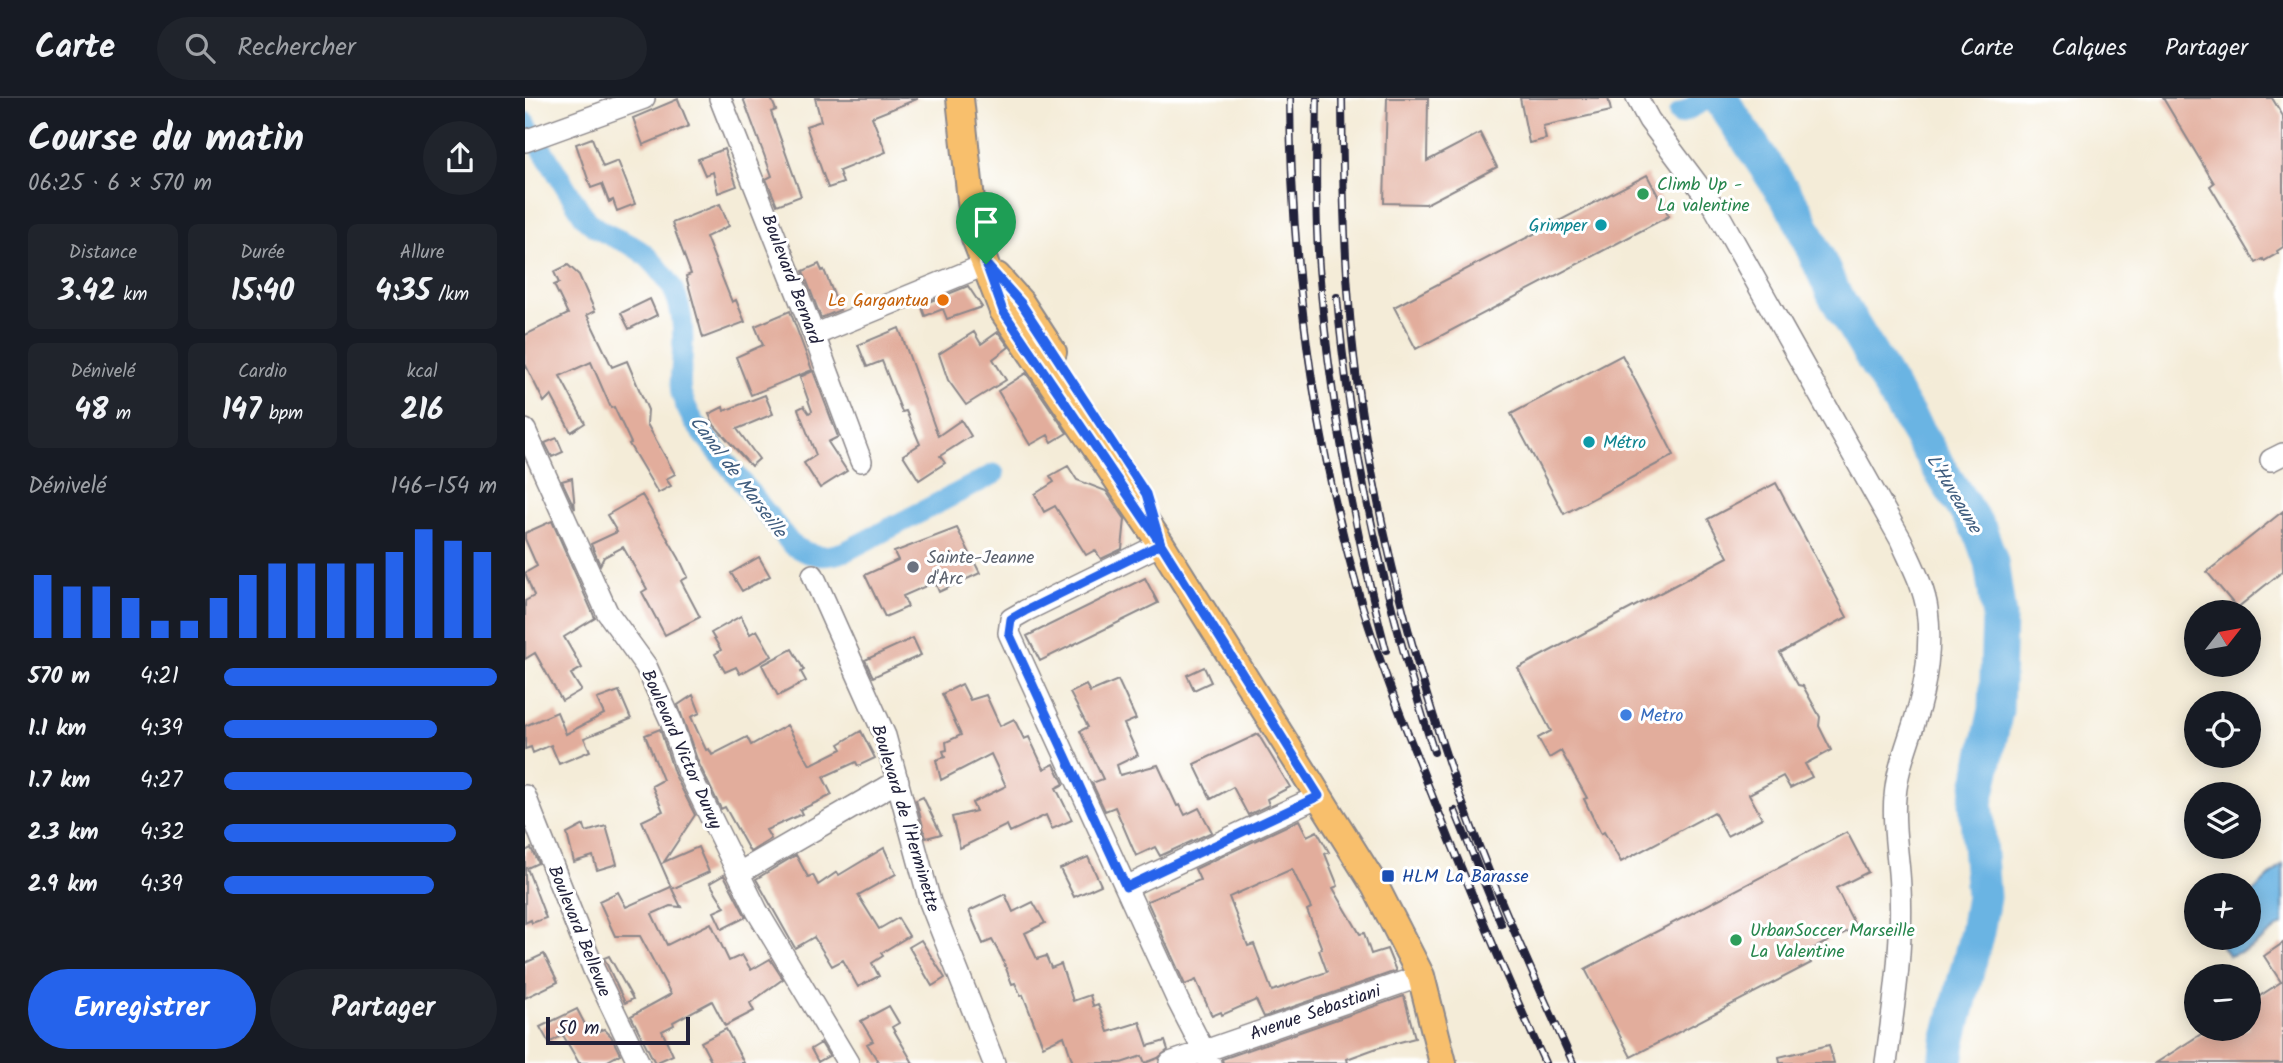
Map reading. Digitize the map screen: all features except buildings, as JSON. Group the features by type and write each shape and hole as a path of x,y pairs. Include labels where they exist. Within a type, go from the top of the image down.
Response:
{"main road":[{"path":"960,98 975,238 986,264 1021,303 1146,494 1161,544 1375,886 1421,976 1443,1063"}],"street":[{"path":"525,141 644,98"},
{"name":"Boulevard Bernard","path":"720,98 861,461"},
{"path":"1637,98 1649,120 1715,208 1901,540 1917,575 1927,608 1926,678 1916,719 1903,754 1895,796 1895,836 1900,888 1897,987 1886,1063"},
{"path":"814,335 986,264"},
{"name":"Boulevard Victor Duruy","path":"525,430 607,612 646,666 671,721 686,768 757,911 848,1063"},
{"path":"1161,544 1011,619 1009,633 1207,1057"},
{"name":"Boulevard de l'Herminette","path":"813,575 885,736 930,902 994,1063"},
{"path":"739,873 898,780"},
{"name":"Boulevard Bellevue","path":"525,796 594,970 639,1063"},
{"path":"1126,887 1319,796"},
{"name":"Avenue Sebastiani","path":"1170,1063 1207,1057 1421,976"}],"water":[{"path":"2283,864 2283,924 2261,940 2261,885"},
{"path":"2225,950 2246,950 2229,956"}],"waterway":[{"name":"Canal de Marseille","path":"1679,114 1710,98"},
{"name":"L'Huveaune","path":"1720,98 1796,211 1834,294 1980,531 1991,562 1999,617 1996,710 1976,802 1983,897 1946,1063"},
{"name":"Canal de Marseille","path":"525,122 585,218 601,231 631,245 650,259 672,287 681,318 683,339 680,385 687,408 694,422 791,544 805,552 818,555 846,551 994,474"}],"railway":[{"path":"1290,98 1295,226 1308,354 1318,418 1345,543 1369,627 1399,712 1468,884 1545,1063"},
{"path":"1317,98 1316,183 1323,317 1353,508 1386,650"},
{"path":"1342,98 1348,297 1356,376 1370,460 1398,592 1422,679 1462,802 1507,915 1573,1063"},
{"path":"1337,297 1351,413 1372,528 1400,640 1434,752"},
{"path":"1455,811 1501,924"}],"place":[{"name":"Climb Up - La valentine","path":"1643,194"},
{"name":"Grimper","path":"1601,225"},
{"name":"Le Gargantua","path":"943,300"},
{"name":"Métro","path":"1589,442"},
{"name":"Sainte-Jeanne d'Arc","path":"913,567"},
{"name":"Metro","path":"1626,715"},
{"name":"HLM La Barasse","path":"1388,876"},
{"name":"UrbanSoccer Marseille La Valentine","path":"1736,940"}],"route":[{"path":"986,264 1003,311 1161,544 1319,796 1126,887 1009,633 1011,619 1161,544 1146,494 1021,303 986,264"}]}
